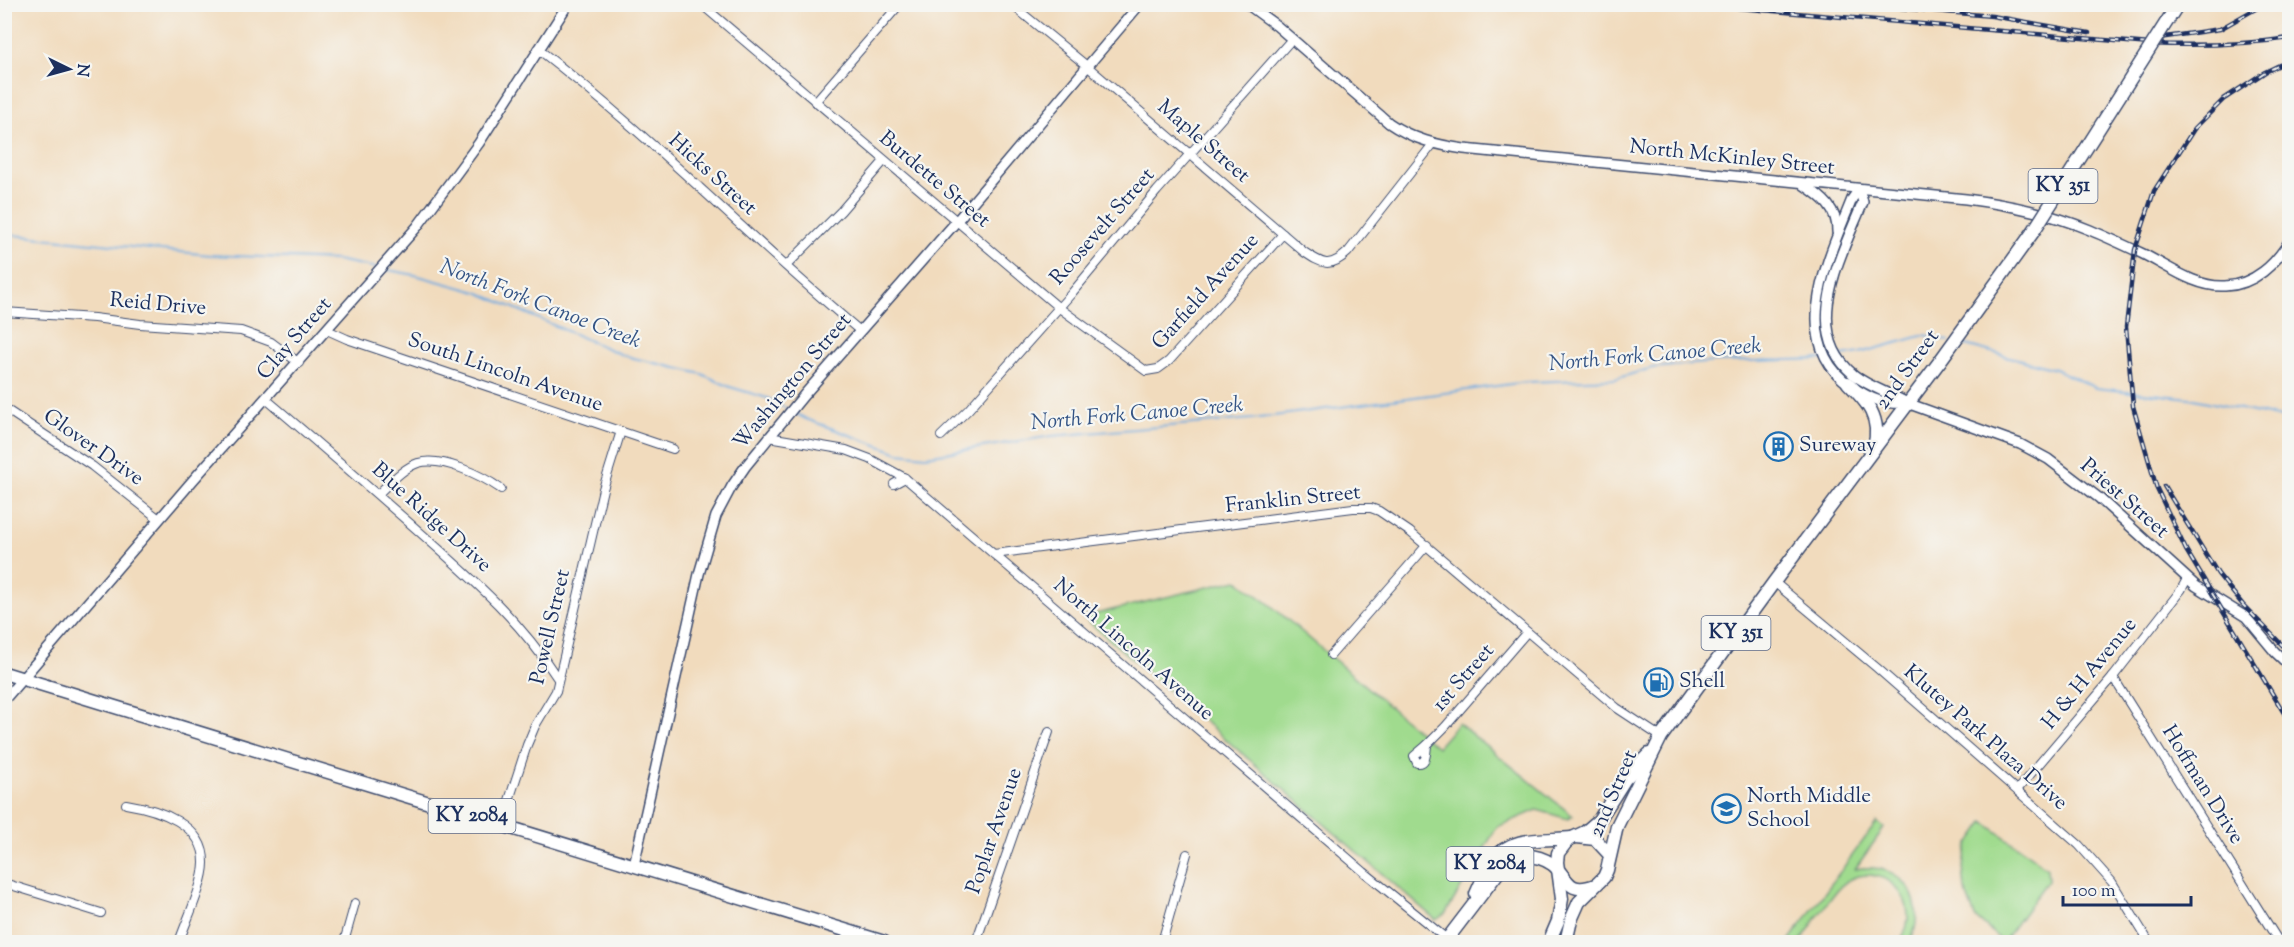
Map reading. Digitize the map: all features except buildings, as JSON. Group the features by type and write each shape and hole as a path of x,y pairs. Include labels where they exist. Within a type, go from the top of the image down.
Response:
{"main road":[{"name":"2nd Street","path":"1566,942 1575,910 1608,870 1617,826 1661,737 2033,232 2178,4"},
{"path":"1847,378 1874,413 1877,432 1872,453"},
{"name":"KY 2084","path":"4,673 884,942"},
{"name":"2nd Street","path":"1549,942 1561,911 1558,854 1562,846 1599,820 1625,779 1654,749"},
{"name":"2nd Street","path":"1574,838 1585,836 1595,839 1610,854"},
{"name":"KY 2084","path":"1464,916 1492,860 1507,847 1525,841 1574,838"},
{"name":"KY 2084","path":"1446,941 1503,866 1515,857 1537,858 1553,865 1558,870"},
{"path":"1558,870 1562,878 1576,887 1585,888 1595,885"}],"street":[{"name":"Clay Street","path":"4,700 159,519 417,227 479,143 568,4"},
{"name":"Burdette Street","path":"701,4 1058,308 1140,368 1153,371"},
{"path":"815,102 900,4"},
{"name":"Maple Street","path":"1011,4 1317,261 1331,263 1348,252 1433,144"},
{"name":"Washington Street","path":"634,865 691,608 716,516 745,467 769,437 956,222 1140,4"},
{"name":"North McKinley Street","path":"1247,4 1277,26 1389,123 1410,136 1433,144 1966,199 2028,208 2088,230 2187,276 2212,285 2236,285 2258,275 2278,257 2289,240"},
{"name":"Roosevelt Street","path":"941,436 968,410 1292,39"},
{"name":"Hicks Street","path":"538,49 623,119 860,330"},
{"path":"786,266 841,211 884,161"},
{"path":"1802,183 1825,201 1834,213 1836,241"},
{"name":"Priest Street","path":"1860,189 1852,199 1836,241 1817,302 1819,338 1828,360 1874,399 1889,405 1907,403 2020,444 2048,459 2099,498 2187,579 2214,599 2232,607 2246,617 2289,666"},
{"name":"Priest Street","path":"1847,378 1830,337 1827,317 1829,295 1863,202 1860,189"},
{"name":"Garfield Avenue","path":"1153,371 1169,361 1283,234"},
{"name":"Reid Drive","path":"4,312 241,331 271,342 299,363"},
{"name":"South Lincoln Avenue","path":"327,330 347,339 673,449"},
{"name":"Blue Ridge Drive","path":"266,399 378,494 506,611 558,679"},
{"name":"Glover Drive","path":"4,408 92,466 159,519"},
{"name":"Powell Street","path":"501,825 527,745 535,726 554,698 603,489 621,431"},
{"name":"North Lincoln Avenue","path":"769,437 846,450 870,459 905,478 1446,941"},
{"path":"378,494 411,466 429,461 467,471 490,481 501,489"},
{"path":"894,484 905,478"},
{"name":"Franklin Street","path":"994,554 1362,507 1371,508 1387,516 1427,545 1617,708 1661,737"},
{"path":"1331,655 1427,545"},
{"name":"H & H Avenue","path":"2017,790 2113,677 2181,590 2187,579"},
{"name":"Klutey Park Plaza Drive","path":"1774,582 2079,845 2102,868 2149,942"},
{"name":"1st Street","path":"1427,745 1445,728 1527,633"},
{"name":"Hoffman Drive","path":"2113,677 2279,942"},
{"name":"Poplar Avenue","path":"976,942 1048,732"},
{"path":"126,804 156,812 187,827 202,846 204,870 179,942"},
{"path":"1162,942 1187,854"},
{"path":"4,883 101,913"},
{"path":"344,942 355,903"}],"green space":[{"path":"1237,580 1268,603 1437,747 1458,723 1573,816 1568,819 1537,810 1497,827 1446,913 1436,920 1083,617"},
{"path":"1877,822 1884,828 1855,869 1872,868 1887,871 1906,885 1916,906 1915,930 1910,942 1899,942 1907,926 1908,911 1903,898 1895,886 1883,878 1869,875 1855,877 1841,886 1800,942 1788,942"},
{"path":"1984,822 2047,868 2048,880 2003,942 1975,917 1965,890 1963,867 1968,845"}],"waterway":[{"name":"North Fork Canoe Creek","path":"4,234 210,255 336,260 377,268"},
{"name":"North Fork Canoe Creek","path":"383,269 477,292 625,356 702,374 730,387 767,398 789,410"},
{"name":"North Fork Canoe Creek","path":"1842,356 1925,335 1949,341"},
{"name":"North Fork Canoe Creek","path":"1958,343 2055,369 2096,388 2190,398 2290,420"},
{"name":"North Fork Canoe Creek","path":"795,413 899,453 926,456 1052,436 1252,419 1526,382 1615,379 1652,368 1714,362 1824,359"}],"railway":[{"path":"1694,4 2150,44 2220,44 2290,38"},
{"path":"1855,4 1992,16 2089,33"},
{"path":"2159,38 2220,29 2264,4"},
{"path":"2290,60 2265,72 2224,99 2194,129 2154,191 2135,250 2126,327 2133,406 2157,489 2186,550 2290,723"},
{"path":"2164,486 2218,574 2243,605 2290,653"}],"place":[{"name":"Sureway","path":"1778,446"},
{"name":"Shell","path":"1658,682"},
{"name":"North Middle School","path":"1726,809"}]}
